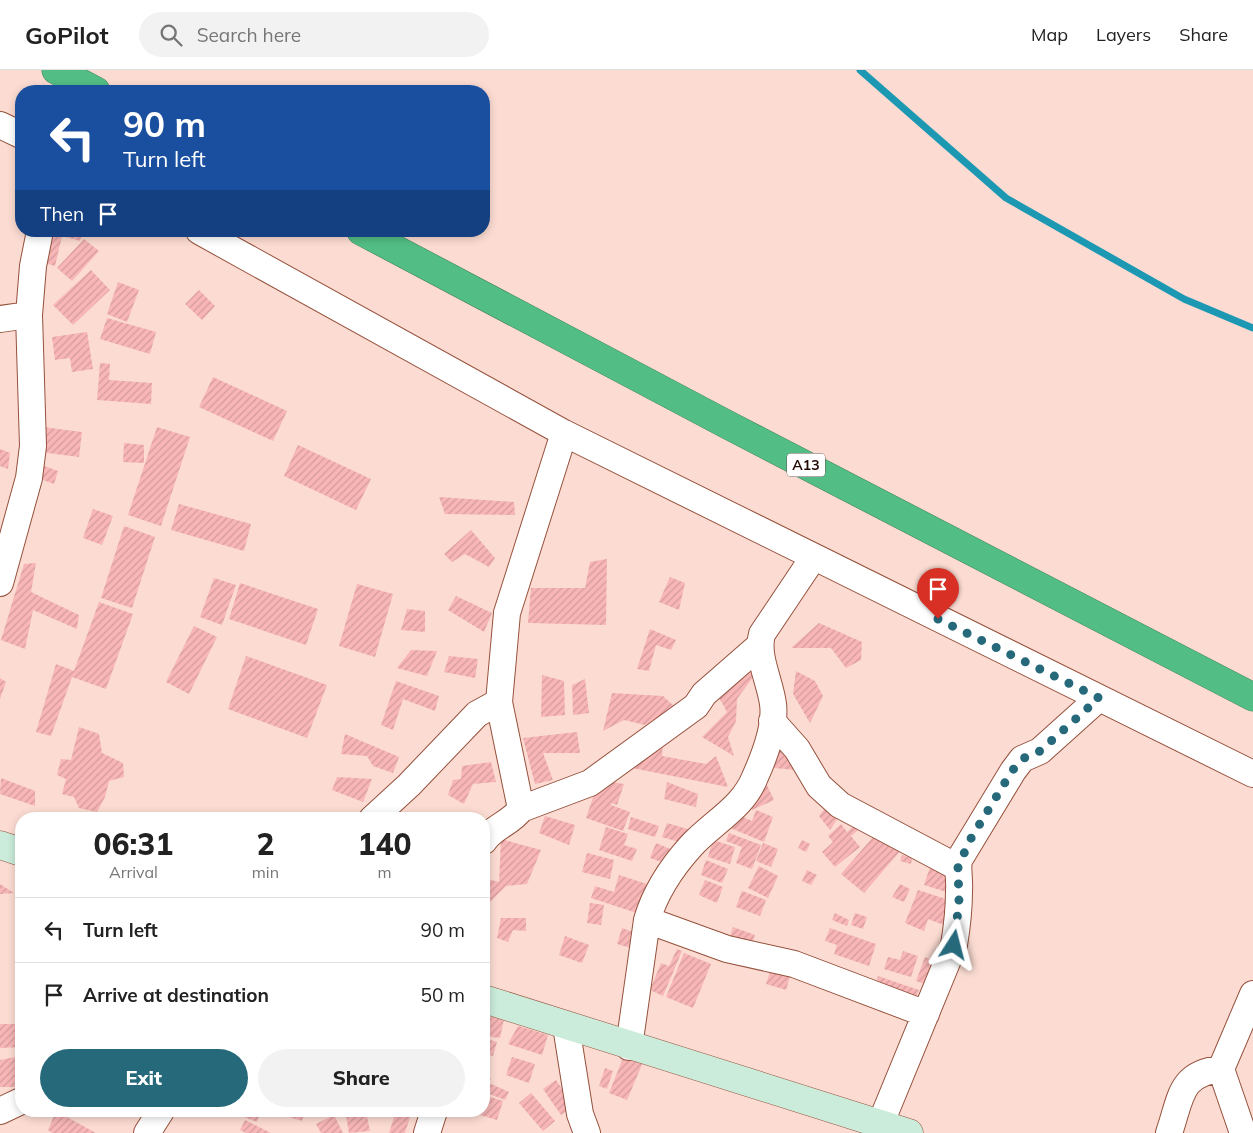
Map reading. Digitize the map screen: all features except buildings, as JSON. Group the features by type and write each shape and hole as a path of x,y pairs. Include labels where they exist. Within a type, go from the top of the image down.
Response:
{"highway":[{"path":"56,70 85,85"},
{"name":"A13","path":"372,237 728,425 1253,696"}],"street":[{"path":"0,125 15,132"},
{"path":"0,583 6,538 29,478 33,446 28,316 33,266 39,237"},
{"path":"210,237 564,433 813,558 1253,774"},
{"path":"0,318 28,316"},
{"path":"521,809 499,702 507,613 564,433"},
{"path":"629,1047 647,920 652,903 692,845 735,808 756,777 772,721 774,706 759,646 762,634 813,558"},
{"path":"490,834 517,815 521,809 590,783 696,706 704,694 759,646"},
{"path":"880,1129 954,945 959,902 958,867 970,840 1012,771 1022,759 1040,751 1099,698"},
{"path":"380,812 409,785 477,714 499,702"},
{"path":"772,721 797,749 819,786 840,805 958,867"},
{"path":"0,845 15,850"},
{"path":"647,920 727,949 794,964 926,1014"},
{"path":"1243,1133 1221,1069 1253,994"},
{"path":"490,1001 880,1129 909,1133"},
{"path":"566,1026 580,1114 587,1133"},
{"path":"1169,1133 1185,1086 1192,1078 1204,1071 1221,1069"},
{"path":"0,1111 15,1104"},
{"path":"148,1133 158,1117"},
{"path":"427,1133 432,1117"}],"waterway":[{"path":"860,70 1006,198 1184,299 1253,328"}],"route":[{"path":"938,619 1099,698 1040,751 1022,759 1012,771 970,840 958,867 960,877 958,924 954,945"}]}
